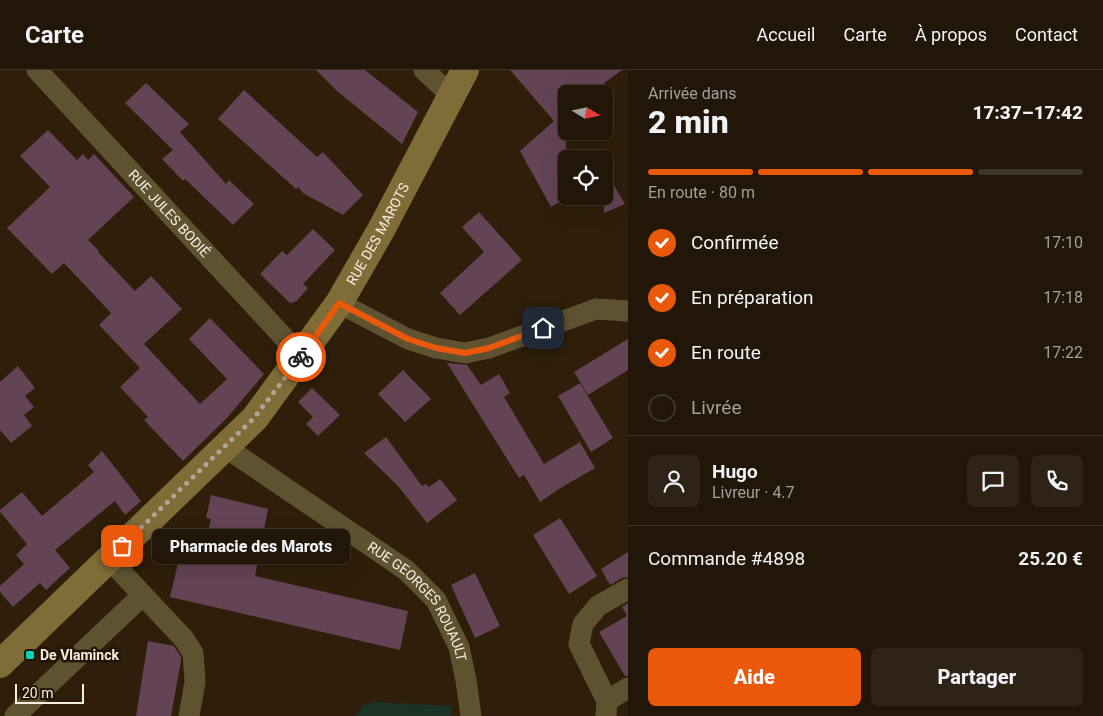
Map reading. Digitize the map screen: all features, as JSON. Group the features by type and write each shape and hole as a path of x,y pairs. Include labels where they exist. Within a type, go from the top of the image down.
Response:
{"main road":[{"name":"RUE DES MAROTS","path":"0,664 254,418 339,303 381,230 465,70"}],"street":[{"name":"RUE JULES BODIÉ","path":"38,70 301,356"},
{"path":"424,70 452,96"},
{"path":"339,303 408,339 436,348 465,353 489,348 596,309 628,311"},
{"name":"RUE GEORGES ROUAULT","path":"225,447 406,570 436,600 459,647 471,716"},
{"path":"109,559 184,639 193,653 195,682 189,716"},
{"path":"628,589 598,606 583,624 579,644 607,708 628,688"},
{"path":"15,716 143,595"}],"green space":[{"path":"375,702 451,706 452,716 355,716 364,705"}],"building":[{"path":"316,70 365,70 418,112 402,144 337,91"},
{"path":"510,70 622,70 604,83 605,85 558,85 558,140 566,140 566,150 558,150 558,203 551,207 520,151 554,121"},
{"path":"146,83 189,124 180,132 226,184 229,180 254,204 233,225 185,179 183,181 162,159 173,150 125,103"},
{"path":"244,90 317,157 323,152 363,195 343,215 303,193 298,187 296,189 218,119"},
{"path":"48,130 77,160 83,154 88,160 94,154 134,197 88,240 135,291 151,276 182,309 144,344 200,404 227,379 189,339 210,318 264,374 227,418 183,461 144,420 148,417 120,387 140,368 99,325 111,313 64,263 52,274 7,228 50,187 20,156"},
{"path":"613,183 625,204 604,213 604,205 613,205"},
{"path":"479,212 522,260 460,315 440,293 484,252 462,227"},
{"path":"313,229 335,250 303,284 308,288 297,301 290,303 260,274 282,251 287,255"},
{"path":"628,339 628,370 588,395 574,372"},
{"path":"447,363 467,365 481,385 499,374 510,393 504,397 544,464 580,442 595,468 540,502 524,475 519,478"},
{"path":"18,366 35,388 25,396 34,407 24,415 32,426 11,443 0,430 0,382"},
{"path":"403,370 431,399 405,422 378,394"},
{"path":"580,383 613,438 591,452 558,396"},
{"path":"312,388 340,415 318,436 306,424 313,417 298,402"},
{"path":"386,437 422,486 426,484 429,487 440,479 457,500 427,523 398,486 364,453"},
{"path":"102,451 141,501 125,515 115,501 55,550 70,568 46,590 40,583 13,607 0,592 0,586 24,564 16,555 27,544 0,510 22,492 42,516 94,472 88,465"},
{"path":"211,495 268,509 255,576 408,611 400,650 170,597 179,559 200,564 211,519 206,518"},
{"path":"560,518 597,576 569,594 533,535"},
{"path":"628,552 628,577 622,578 610,585 601,569"},
{"path":"475,573 500,626 475,638 451,585"},
{"path":"628,603 628,676 625,676 599,632 627,616 622,607"},
{"path":"148,641 174,646 181,657 171,716 136,716"}],"way so far":[{"path":"122,546 254,418 301,357"}],"place":[{"name":"Pharmacie des Marots","path":"122,546"},
{"name":"De Vlaminck","path":"30,655"}],"route":[{"path":"301,357 339,303 408,339 436,348 465,353 489,348 543,328"}]}
